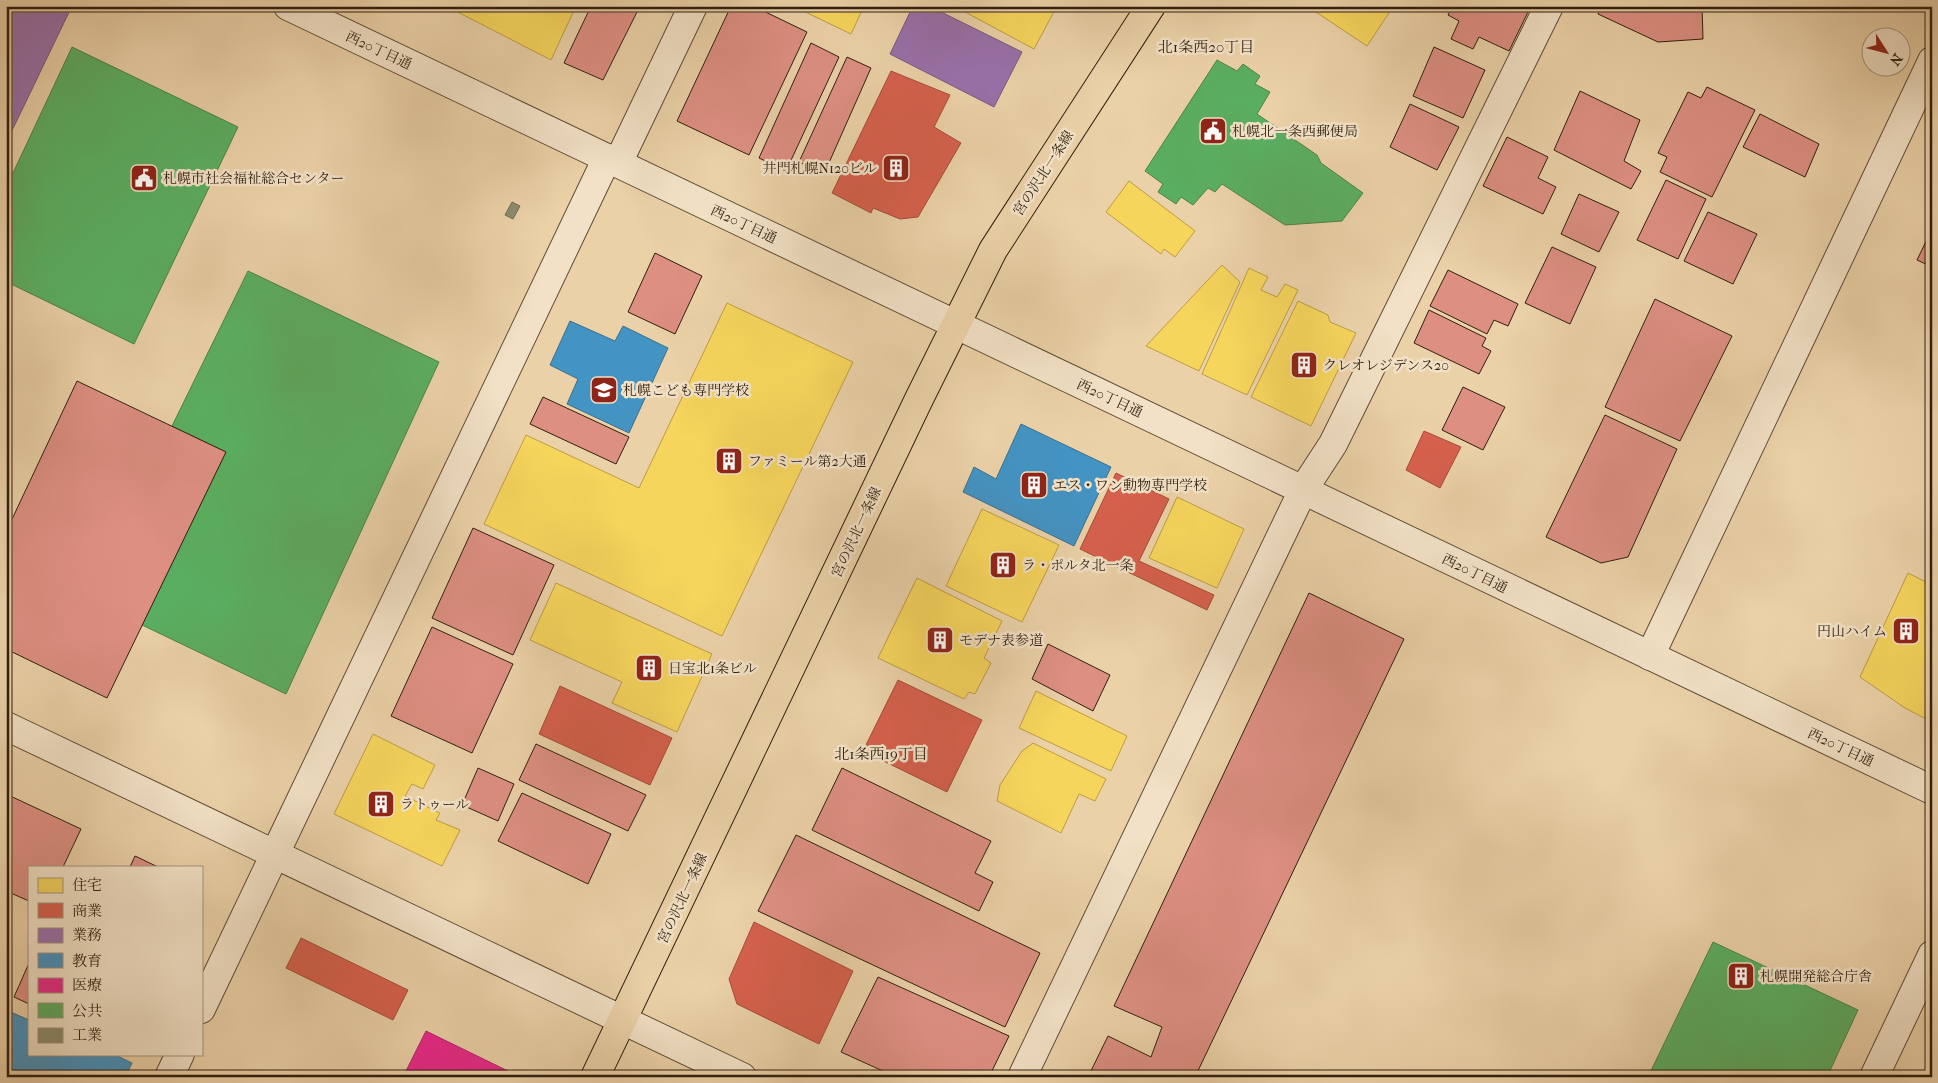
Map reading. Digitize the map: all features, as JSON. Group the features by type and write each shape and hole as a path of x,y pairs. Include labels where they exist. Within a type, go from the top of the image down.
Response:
{"main road":[{"name":"宮の沢北一条線","path":"595,1077 955,324 993,250 1151,6"}],"street":[{"name":"西20丁目通","path":"288,6 1932,790"},
{"path":"202,1007 612,161 693,6"},
{"path":"1022,1077 1303,490 1333,444 1549,6"},
{"path":"1650,656 1932,61"},
{"path":"6,726 742,1077"},
{"path":"1874,1077 1932,955"},
{"path":"169,1077 179,1056"}],"building: 住宅":[{"path":"446,6 576,6 551,60"},
{"path":"793,6 864,6 851,34"},
{"path":"954,6 1057,6 1034,49"},
{"path":"1307,6 1378,6 1389,13 1367,46"},
{"path":"1129,181 1195,231 1175,257 1164,249 1161,254 1106,212"},
{"path":"1222,265 1240,282 1199,371 1146,346"},
{"path":"1249,268 1268,277 1261,290 1277,297 1285,284 1298,290 1247,395 1202,374"},
{"name":"クレオレジデンス20","path":"1298,301 1328,315 1330,322 1356,333 1311,426 1251,397"},
{"name":"ファミール第2大通","path":"727,303 853,362 722,636 484,524 526,435 639,488"},
{"path":"1177,497 1244,529 1217,588 1149,558"},
{"name":"ラ・ポルタ北一条","path":"982,509 1059,545 1022,622 946,586"},
{"name":"円山ハイム","path":"1908,573 1932,585 1930,721 1905,708 1860,677"},
{"name":"モデナ表参道","path":"917,578 1002,621 984,658 991,663 975,694 969,692 964,699 878,658"},
{"name":"日宝北1条ビル","path":"556,583 712,654 677,732 612,703 622,682 530,640"},
{"path":"1036,691 1127,736 1111,771 1019,728"},
{"name":"ラトゥール","path":"373,734 435,765 423,789 412,784 405,796 440,813 436,820 460,830 442,866 334,814"},
{"path":"1033,743 1106,779 1095,801 1079,794 1061,833 997,801 1000,785 1022,751"}],"building: 商業":[{"name":"井門札幌N120ビル","path":"891,71 950,95 934,127 961,143 918,217 900,219 873,208 871,213 832,193"},
{"path":"1424,431 1461,447 1440,488 1406,470"},
{"path":"1116,473 1169,499 1139,561 1214,595 1207,610 1080,549"},
{"path":"898,680 982,720 947,792 863,751"},
{"path":"560,686 672,738 650,785 539,734"},
{"path":"754,922 853,971 819,1044 737,1004 729,979"},
{"path":"301,938 408,990 393,1020 286,968"}],"building: 業務":[{"path":"6,6 72,6 7,141 6,141"},
{"path":"913,6 929,6 1022,52 994,107 890,54"},
{"path":"6,944 11,946 6,957"}],"building: 教育":[{"path":"570,321 615,341 623,326 668,348 629,433 567,404 578,379 550,365"},
{"name":"エス・ワン動物専門学校","path":"1021,424 1111,467 1074,546 963,492 974,467 996,479"},
{"path":"6,1010 28,1020 28,1056 117,1056 132,1063 125,1077 6,1077"}],"building: 医療":[{"path":"426,1031 512,1073 510,1077 403,1077"}],"building: 公共":[{"path":"72,47 238,127 134,344 7,282 6,284 6,188"},
{"path":"1217,60 1237,71 1243,64 1260,76 1255,84 1270,92 1257,114 1317,155 1321,163 1363,193 1342,221 1285,225 1222,184 1215,192 1208,188 1193,205 1181,197 1176,204 1158,192 1163,184 1145,171"},
{"path":"248,271 439,362 286,694 142,625 226,452 172,426"},
{"name":"札幌開発総合庁舎","path":"1713,942 1858,1010 1827,1077 1648,1077"}],"building: 工業":[{"path":"512,202 520,206 513,219 505,215"}],"building: その他":[{"path":"591,6 639,8 603,80 564,63"},
{"path":"731,6 753,6 807,32 749,155 677,121"},
{"path":"1452,6 1517,6 1528,12 1509,51 1479,37 1473,49 1451,39 1459,21 1448,15"},
{"path":"1601,6 1702,6 1703,39 1658,42 1598,14"},
{"path":"811,43 839,57 786,171 759,158"},
{"path":"1434,47 1485,70 1463,118 1413,96"},
{"path":"847,57 871,68 824,174 799,162"},
{"path":"1707,87 1755,110 1712,197 1660,172 1667,157 1658,153 1688,92 1701,98"},
{"path":"1580,91 1640,120 1624,161 1641,171 1631,189 1554,150"},
{"path":"1410,104 1459,127 1437,170 1390,147"},
{"path":"1760,114 1819,144 1805,177 1743,147"},
{"path":"1507,137 1548,157 1538,178 1556,187 1543,214 1483,186"},
{"path":"1666,180 1706,199 1678,259 1637,240"},
{"path":"1579,194 1619,212 1599,252 1561,234"},
{"path":"1708,212 1757,234 1733,284 1684,261"},
{"path":"1932,229 1932,267 1917,260"},
{"path":"1552,247 1596,267 1570,324 1525,303"},
{"path":"655,253 702,276 675,334 628,312"},
{"path":"1448,270 1518,304 1508,326 1494,320 1487,334 1430,306"},
{"path":"1655,299 1732,336 1680,441 1605,407"},
{"path":"1429,310 1486,338 1482,346 1491,351 1479,374 1414,343"},
{"path":"77,381 226,452 107,698 6,649 6,532"},
{"path":"1463,387 1505,407 1483,450 1442,430"},
{"path":"543,397 629,437 616,464 530,424"},
{"path":"1605,415 1677,449 1628,557 1601,563 1546,537"},
{"path":"473,528 554,565 513,655 432,618"},
{"path":"1309,593 1404,639 1195,1077 1088,1077 1108,1036 1151,1057 1162,1027 1114,1006"},
{"path":"432,627 513,664 472,753 391,716"},
{"path":"1048,644 1110,675 1093,711 1032,679"},
{"path":"536,744 646,795 628,831 519,780"},
{"path":"478,768 514,784 498,821 462,805"},
{"path":"842,768 991,841 975,873 993,882 979,911 812,830"},
{"path":"522,793 611,834 588,884 498,841"},
{"path":"6,794 81,829 63,866 28,866 28,901 6,891"},
{"path":"796,835 1040,953 1005,1027 758,911"},
{"path":"135,856 156,866 130,866"},
{"path":"28,965 28,1004 14,997"},
{"path":"878,977 1009,1036 989,1077 896,1077 841,1052"}],"place":[{"name":"札幌北一条西郵便局","path":"1213,131"},
{"name":"井門札幌N120ビル","path":"896,168"},
{"name":"札幌市社会福祉総合センター","path":"144,178"},
{"name":"クレオレジデンス20","path":"1304,365"},
{"name":"札幌こども専門学校","path":"604,390"},
{"name":"ファミール第2大通","path":"729,461"},
{"name":"エス・ワン動物専門学校","path":"1034,485"},
{"name":"ラ・ポルタ北一条","path":"1003,565"},
{"name":"円山ハイム","path":"1906,631"},
{"name":"モデナ表参道","path":"940,640"},
{"name":"日宝北1条ビル","path":"649,668"},
{"name":"ラトゥール","path":"381,804"},
{"name":"札幌開発総合庁舎","path":"1741,976"}],"district":[{"name":"北1条西20丁目","path":"1206,47"},
{"name":"北1条西19丁目","path":"881,754"}]}
